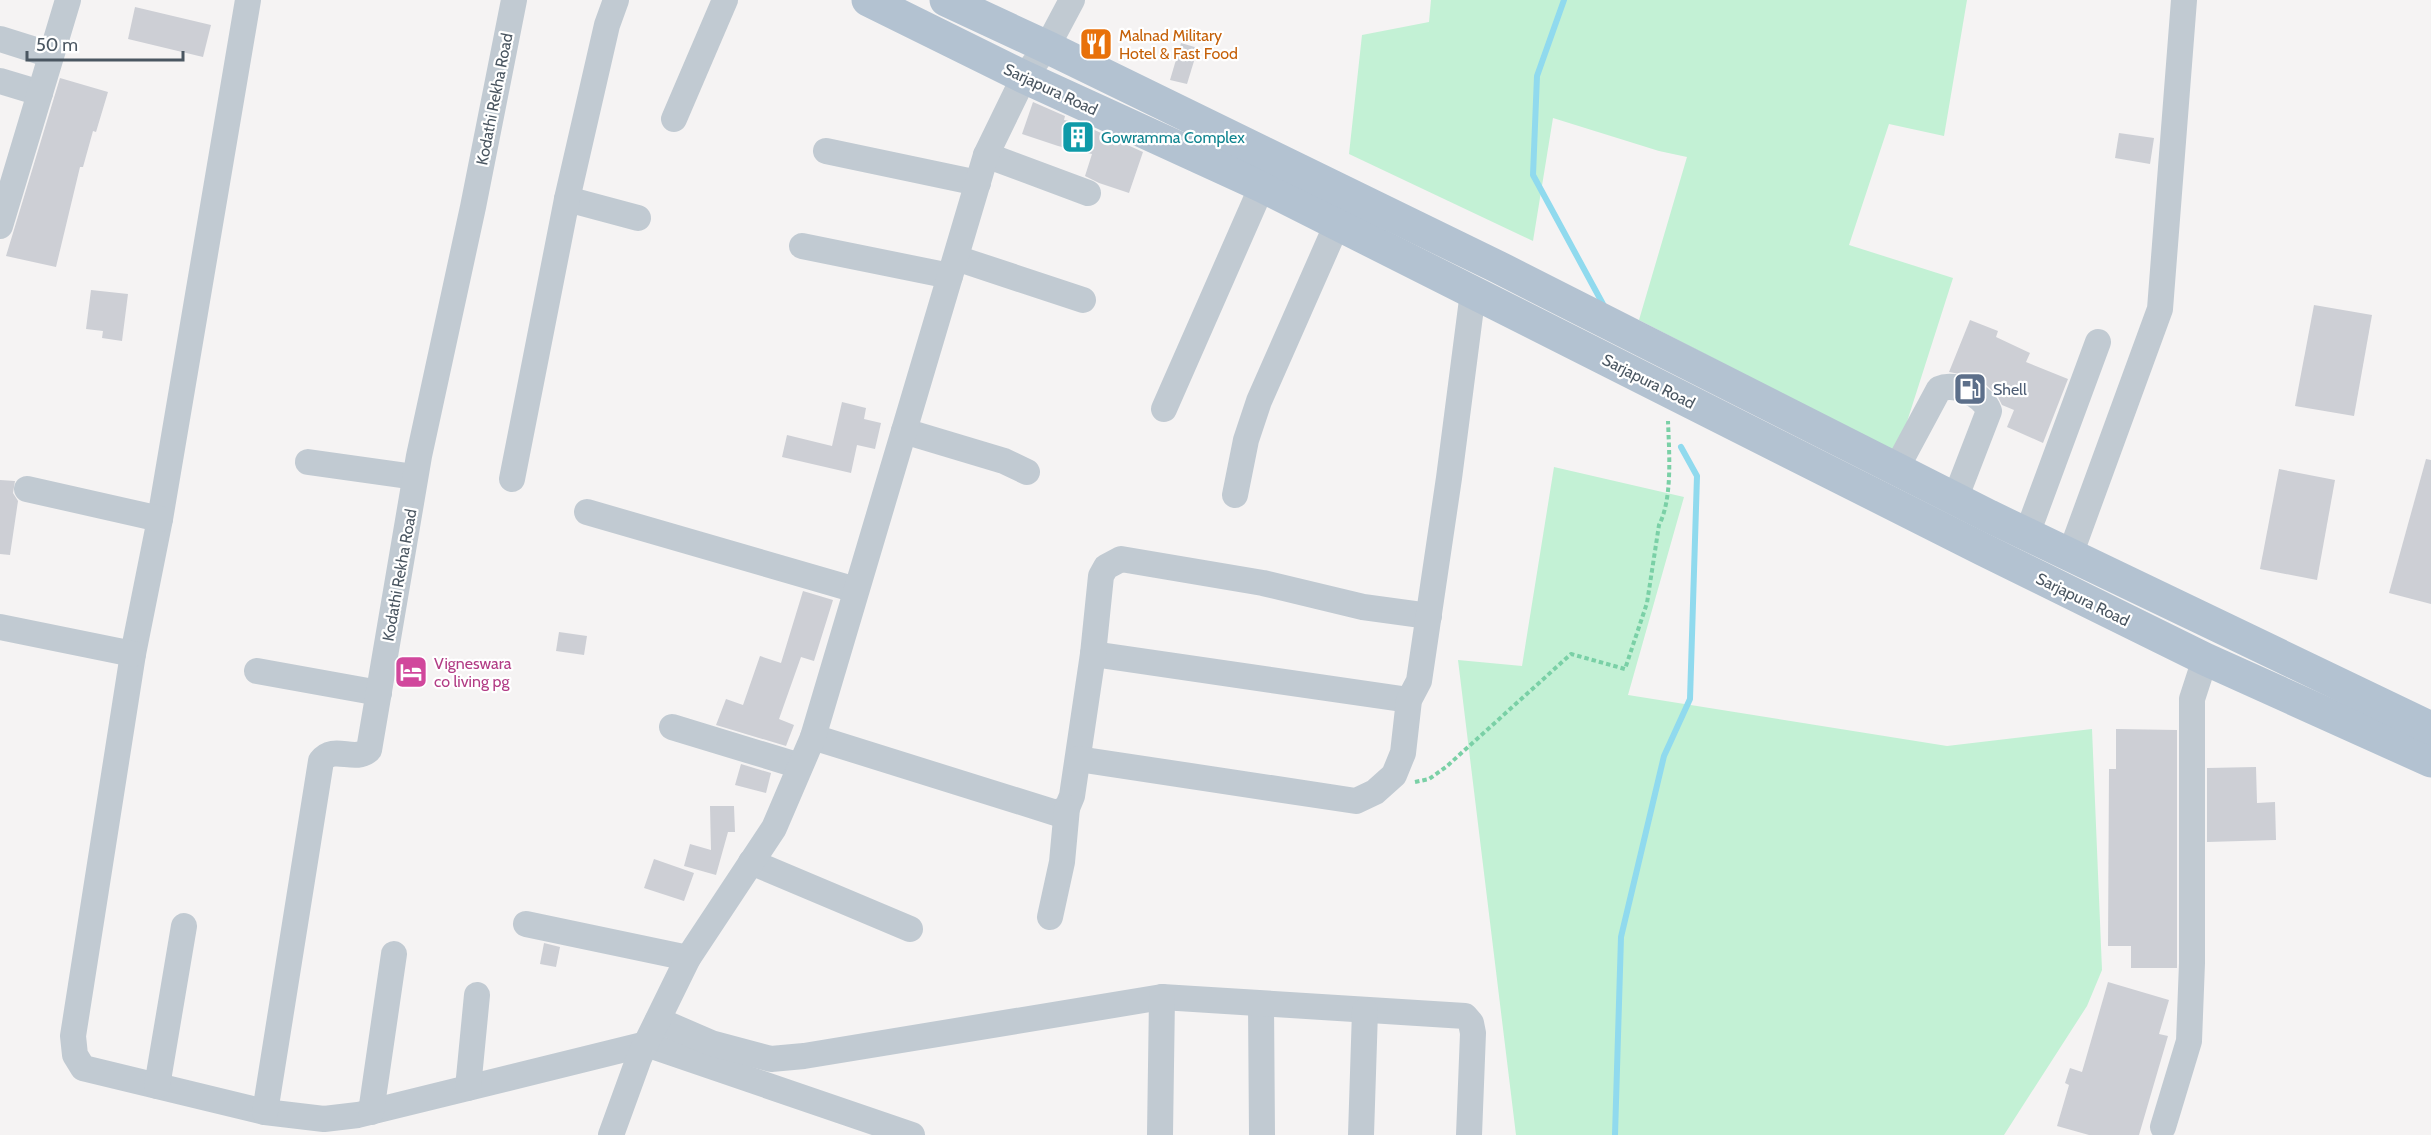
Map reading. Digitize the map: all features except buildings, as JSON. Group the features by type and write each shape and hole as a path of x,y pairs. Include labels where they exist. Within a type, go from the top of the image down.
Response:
{"main road":[{"name":"Sarjapura Road","path":"868,0 1024,77 1262,186 2163,639 2431,761"},
{"name":"Sarjapura Road","path":"946,0 1498,267 1955,500 2431,728"},
{"path":"2163,639 2180,608"}],"street":[{"path":"0,226 68,0"},
{"path":"248,0 160,519 133,654 73,1036 75,1055 83,1068 265,1112 324,1119 371,1112 646,1044 912,1135"},
{"name":"Kodathi Rekha Road","path":"265,1112 321,761 325,755 334,753 359,756 369,750 415,477 514,0"},
{"path":"512,479 567,199 615,0"},
{"path":"674,119 725,0"},
{"path":"611,1135 646,1044 688,958 774,828 813,737 986,155 1024,77 1047,47 1072,0"},
{"path":"2070,555 2160,309 2184,0"},
{"path":"0,39 51,55"},
{"path":"0,81 40,93"},
{"path":"826,151 978,183"},
{"path":"986,155 1088,193"},
{"path":"1164,410 1262,186"},
{"path":"567,199 638,218"},
{"path":"1235,495 1246,440 1258,401 1337,224"},
{"path":"802,246 953,267 1083,300"},
{"path":"1078,759 1356,801 1375,792 1394,775 1403,753 1409,700 1419,681 1473,292"},
{"path":"2027,534 2098,342"},
{"path":"1896,469 1939,389 1952,386 1969,393 1983,402 1989,411 1955,500"},
{"path":"904,431 1004,461 1027,472"},
{"path":"308,462 415,477"},
{"path":"27,489 160,519"},
{"path":"587,512 856,591"},
{"path":"1050,917 1062,862 1067,808 1072,796 1078,759 1101,576 1106,567 1121,559 1253,581 1363,607 1429,616"},
{"path":"0,627 133,654"},
{"path":"1093,654 1409,700"},
{"path":"2163,1127 2189,1041 2192,963 2192,699 2205,659"},
{"path":"257,671 379,693"},
{"path":"672,727 800,766"},
{"path":"813,737 1056,813 1067,808"},
{"path":"751,862 910,929"},
{"path":"526,924 688,958"},
{"path":"158,1086 184,926"},
{"path":"371,1112 394,954"},
{"path":"468,1088 477,995"},
{"path":"658,1020 711,1043 771,1059 804,1056 1162,997 1465,1016 1472,1023 1469,1135"},
{"path":"1160,1135 1162,997"},
{"path":"1261,1004 1262,1135"},
{"path":"1361,1135 1365,1011"}],"path":[{"path":"1384,784 1410,783 1429,779 1446,767 1571,654 1625,669 1647,603 1659,525 1664,514 1670,458 1667,390"}],"green space":[{"path":"1431,0 1967,0 1944,136 1889,124 1849,245 1953,278 1897,453 1639,320 1687,157 1659,151 1553,118 1533,241 1349,154 1362,35 1429,22"},
{"path":"1554,467 1684,497 1628,695 1947,746 2092,729 2102,970 2087,1006 2004,1135 1516,1135 1458,660 1522,666"}],"waterway":[{"path":"1564,0 1537,76 1533,175 1604,306"},
{"path":"1615,1135 1621,937 1664,756 1690,699 1697,476 1681,447"}],"place":[{"name":"Malnad Military Hotel & Fast Food","path":"1096,44"},
{"name":"Gowramma Complex","path":"1078,137"},
{"name":"Shell","path":"1970,389"},
{"name":"Vigneswara co living pg","path":"411,672"}]}
